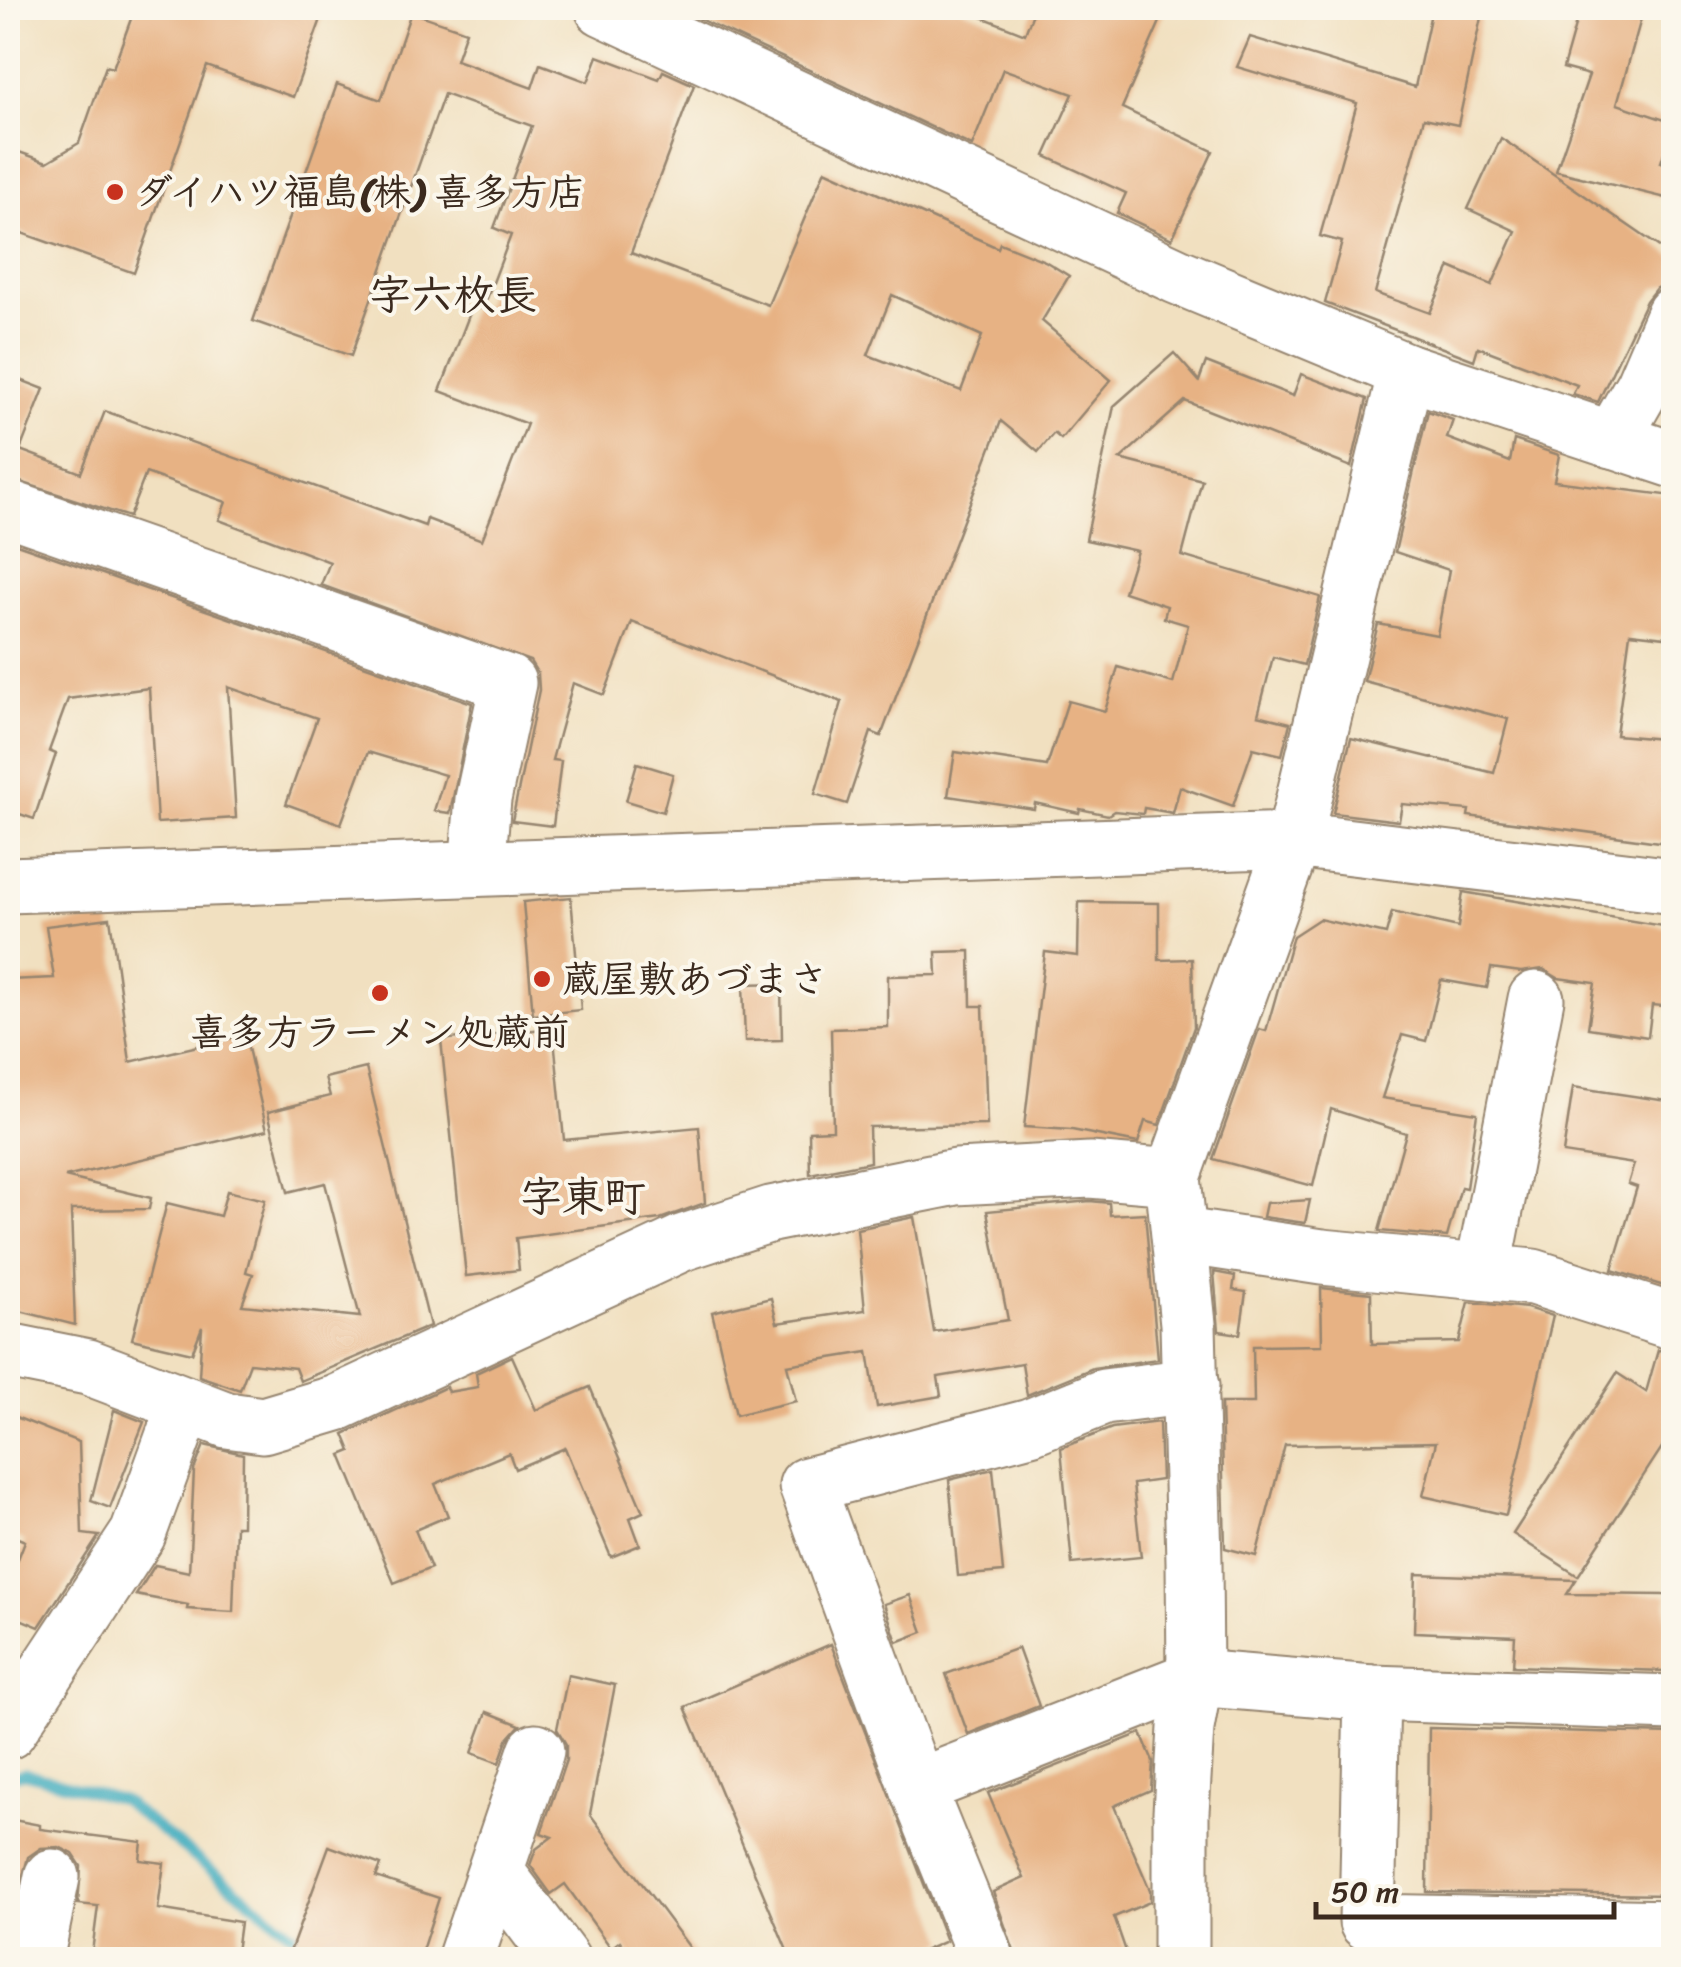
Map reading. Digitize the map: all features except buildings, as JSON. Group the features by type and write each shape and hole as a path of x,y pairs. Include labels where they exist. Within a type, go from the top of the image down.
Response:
{"street":[{"path":"603,8 1176,276 1406,371 1674,460"},
{"path":"1612,440 1643,386 1674,314"},
{"path":"1181,1960 1182,1795 1186,1728 1195,1678 1191,1386 1182,1236 1173,1177 1294,840 1406,371"},
{"path":"8,508 508,683 483,799 477,868"},
{"path":"8,885 1294,840 1674,886"},
{"path":"1483,1272 1536,999"},
{"path":"8,1351 88,1367 227,1420 263,1425 304,1415 682,1243 772,1214 956,1176 1090,1170 1173,1177"},
{"path":"1182,1236 1303,1254 1533,1278 1674,1322"},
{"path":"988,1960 918,1787 807,1485 1030,1428 1104,1397 1191,1386"},
{"path":"8,1731 138,1534 185,1404"},
{"path":"918,1787 1195,1678 1372,1692 1674,1703"},
{"path":"1372,1692 1368,1922 1674,1928"},
{"path":"466,1960 536,1751"},
{"path":"496,1872 562,1960"},
{"path":"35,1960 52,1876"}],"waterway":[{"path":"8,1777 25,1773 122,1800 305,1944"}],"place":[{"name":"ダイハツ福島(株) 喜多方店","path":"115,192"},
{"name":"蔵屋敷あづまさ","path":"542,979"},
{"name":"喜多方ラーメン処蔵前","path":"380,993"}],"district":[{"name":"字六枚長","path":"453,295"},
{"name":"字東町","path":"583,1197"}]}
